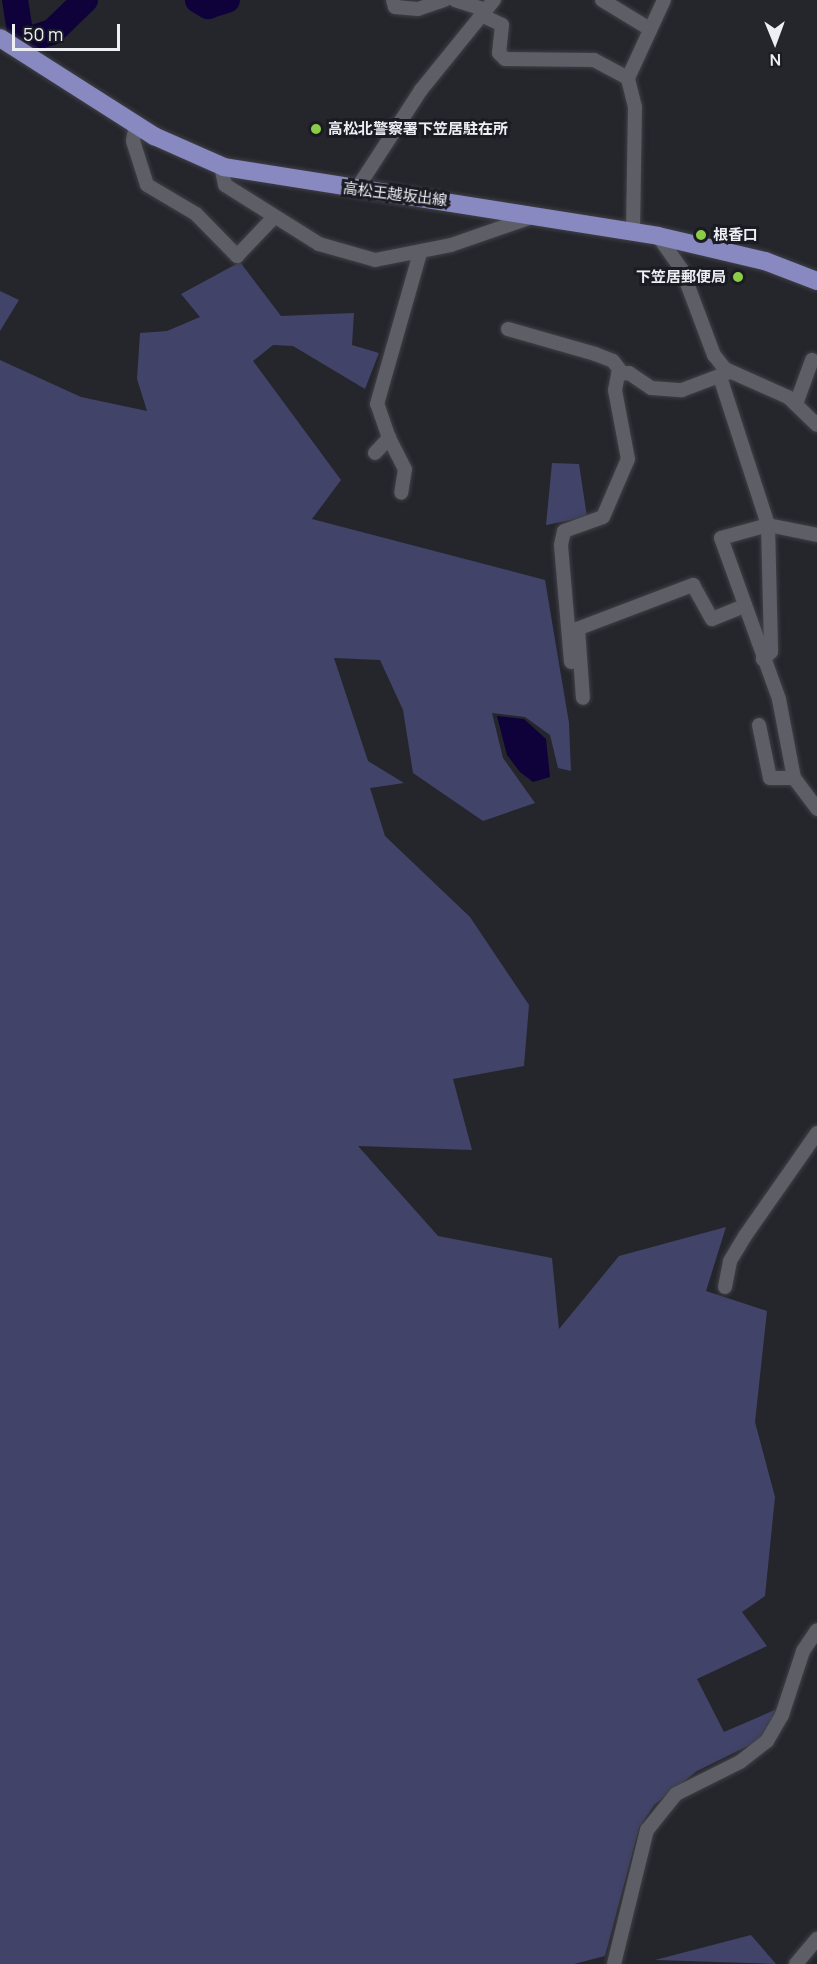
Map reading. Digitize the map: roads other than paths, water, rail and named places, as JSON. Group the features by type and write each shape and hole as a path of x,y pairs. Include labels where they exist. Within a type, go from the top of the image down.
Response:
{"main road":[{"name":"高松王越坂出線","path":"0,38 136,124 221,166 356,190 537,215 658,236 765,261 817,281"}],"street":[{"path":"393,0 395,7 418,9 444,0"},
{"path":"455,0 487,8 502,25 499,53 505,59 594,60 628,78"},
{"path":"603,0 648,28"},
{"path":"633,232 635,107 628,78 648,28 664,0"},
{"path":"356,190 421,90 487,8"},
{"path":"136,124 133,141 147,185 196,214 237,256 274,217"},
{"path":"221,166 225,184 274,217 351,256 375,260 420,253 537,215"},
{"path":"658,236 682,270 714,355 725,374 768,525 771,652 764,659"},
{"path":"401,493 405,469 389,438 377,404 420,253"},
{"path":"508,329 613,361 622,373 651,388 682,390 725,374 796,404 817,425"},
{"path":"796,404 812,360"},
{"path":"583,698 561,545 564,531 603,517 628,459 615,390 622,373"},
{"path":"375,453 389,438"},
{"path":"817,535 768,525 721,538 742,607 778,699 795,778 817,809"},
{"path":"573,630 693,585 712,619 742,607"},
{"path":"571,662 573,630"},
{"path":"759,725 770,778 795,778"},
{"path":"725,1287 730,1261 817,1133"},
{"path":"614,1964 647,1830 676,1794 740,1762 767,1741 782,1715 803,1651 817,1630"},
{"path":"796,1964 817,1939"}],"waterway":[{"path":"15,0 20,32 30,39 52,32 85,0"},
{"path":"198,0 208,6 227,0"}],"place":[{"name":"高松北警察署下笠居駐在所","path":"316,129"},
{"name":"根香口","path":"701,235"},
{"name":"下笠居郵便局","path":"738,277"}]}
